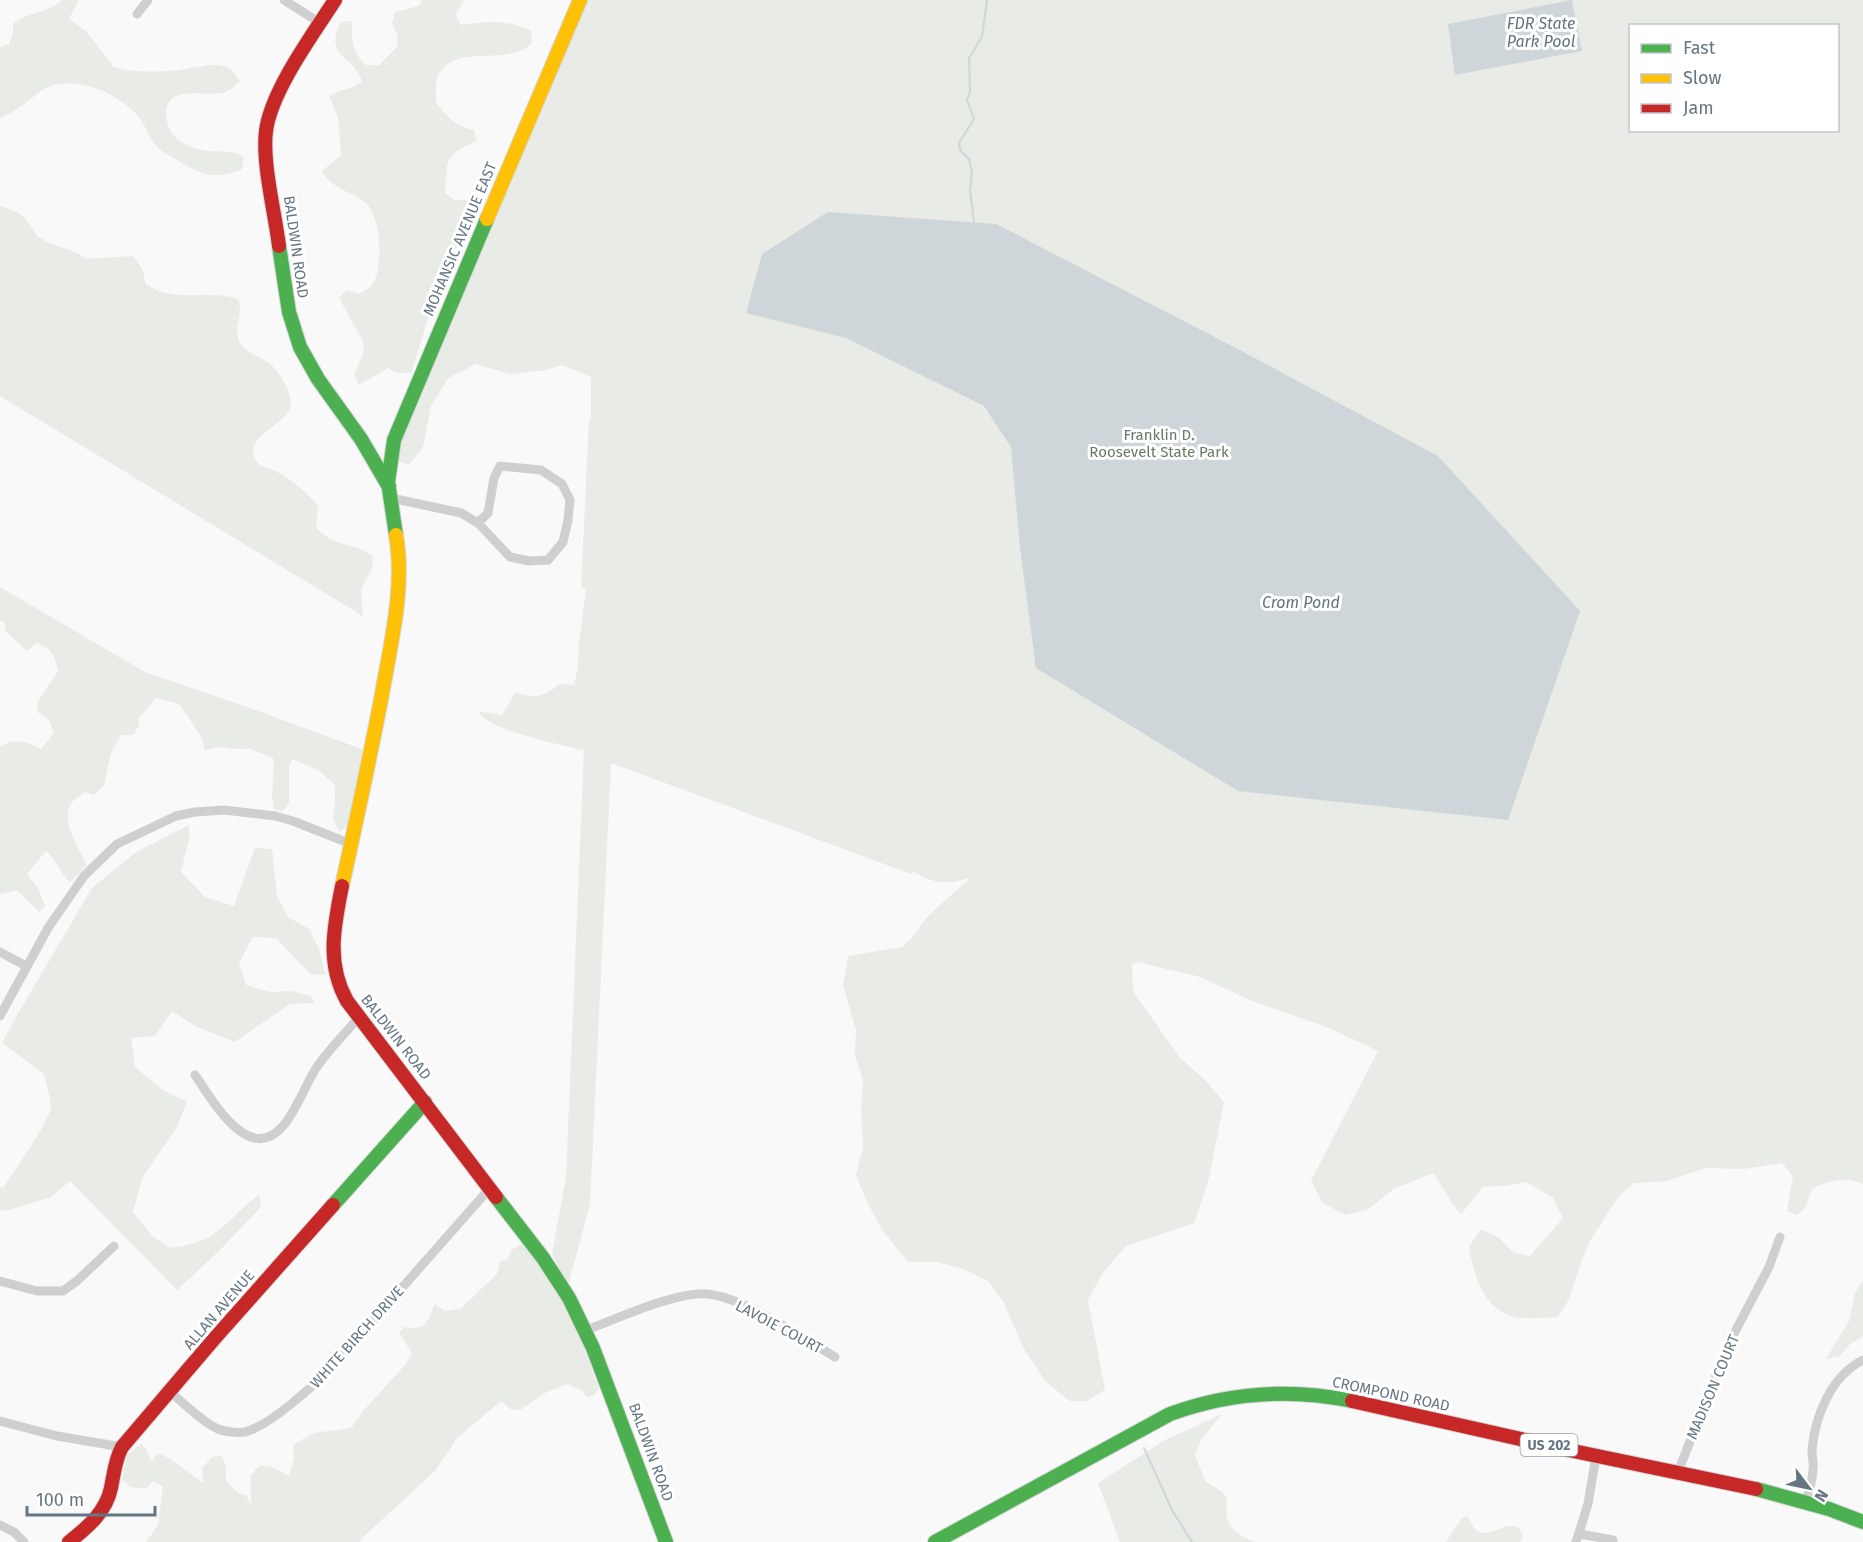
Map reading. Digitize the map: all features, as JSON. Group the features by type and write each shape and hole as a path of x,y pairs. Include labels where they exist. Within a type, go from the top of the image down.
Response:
{"main road":[{"name":"BALDWIN ROAD","path":"335,0 282,91 267,129 266,154 294,338 305,359 364,444 390,494 399,552 396,618 377,724 336,916 333,937 333,970 339,989 359,1017 558,1280 585,1331 610,1388 666,1542"},
{"name":"MOHANSIC AVENUE EAST","path":"390,494 391,456 401,421 580,0"},
{"name":"ALLAN AVENUE","path":"122,1447 214,1338 425,1102"},
{"name":"CROMPOND ROAD","path":"935,1542 1164,1417 1187,1407 1248,1394 1297,1393 1347,1400 1806,1501 1863,1522"},
{"path":"69,1542 102,1513 109,1500 114,1469 122,1447"}],"street":[{"path":"136,14 148,0"},
{"path":"285,0 320,23"},
{"path":"390,494 462,513 478,523 510,557 529,561 548,560 563,542 570,500 562,484 541,470 500,466 494,478 488,513 478,523"},
{"path":"0,1016 48,928 84,876 117,844 176,816 224,810 258,812 293,821 351,844"},
{"path":"0,952 26,966"},
{"path":"195,1075 221,1113 243,1134 257,1137 272,1136 283,1125 316,1068 359,1017"},
{"name":"WHITE BIRCH DRIVE","path":"170,1392 217,1428 226,1431 249,1431 278,1413 310,1389 333,1366 489,1188"},
{"name":"MADISON COURT","path":"1678,1472 1727,1347 1769,1267 1780,1237"},
{"path":"0,1281 37,1292 63,1291 114,1246"},
{"name":"LAVOIE COURT","path":"585,1331 657,1303 706,1294 753,1309 835,1357"},
{"path":"1806,1501 1813,1474 1812,1453 1815,1433 1823,1406 1833,1387 1846,1371 1863,1360"},
{"path":"0,1421 57,1436 122,1447"},
{"path":"1596,1456 1588,1504 1577,1538 1613,1540"},
{"path":"0,1525 14,1532 24,1542"}],"green space":[{"path":"62,0 79,0 69,19 86,31 114,67 155,72 218,65 233,72 240,81 226,92 176,96 166,109 167,121 175,136 191,147 199,150 230,152 244,157 242,169 216,175 185,165 158,148 133,111 112,96 87,86 62,84 50,86 0,119 0,47 9,44 13,34 13,24 51,8"},
{"path":"422,0 464,0 456,15 461,25 488,22 514,24 531,31 532,43 508,54 466,57 454,61 444,67 437,79 436,103 457,124 474,130 477,141 458,151 449,160 445,193 454,200 478,200 476,212 441,278 411,373 398,373 388,368 359,385 354,374 364,352 362,339 339,298 347,290 358,294 370,287 378,270 379,245 375,220 366,203 336,186 322,171 341,155 338,117 329,96 362,81 358,72 337,49 336,34 341,22 352,21 352,40 357,55 366,65 379,65 397,47 397,34 392,23 395,12 419,6"},
{"name":"Franklin D. Roosevelt State Park","path":"583,0 1863,0 1863,1184 1843,1180 1831,1181 1818,1186 1812,1189 1805,1208 1797,1215 1787,1211 1793,1176 1782,1163 1744,1169 1706,1168 1667,1181 1634,1183 1618,1197 1590,1241 1568,1301 1558,1317 1520,1318 1508,1315 1498,1309 1483,1292 1474,1270 1469,1247 1481,1229 1499,1238 1514,1253 1530,1256 1563,1218 1553,1198 1526,1182 1483,1187 1461,1214 1434,1173 1395,1188 1367,1210 1345,1215 1322,1202 1311,1181 1378,1051 1329,1028 1252,1001 1200,977 1138,962 1132,964 1133,991 1180,1058 1205,1080 1224,1102 1209,1178 1194,1223 1126,1246 1102,1274 1088,1300 1105,1390 1087,1401 1070,1401 1046,1382 1024,1349 1004,1303 988,1281 961,1268 936,1262 908,1262 883,1231 867,1202 856,1175 863,1147 861,1109 863,1081 855,1055 856,1030 843,985 848,956 902,947 912,938 926,918 970,878 954,882 940,882 927,879 913,871 911,874 611,763 590,1204 568,1286 552,1254 566,1177 584,750 509,730 484,718 478,711 502,715 515,693 539,696 559,684 574,685 586,589 581,588 589,420 591,420 591,377 562,365 546,370 510,374 476,364 448,378 431,406 423,447 409,465 394,460 402,433"},
{"path":"0,206 17,212 25,218 37,236 86,259 132,256 142,268 145,283 155,289 178,295 215,295 238,299 240,311 237,332 240,343 276,370 286,386 291,401 283,418 255,444 253,452 256,461 287,478 314,501 318,506 316,528 323,535 365,551 372,556 373,567 361,589 363,616 0,396"},
{"path":"0,587 145,672 367,751 352,822 340,832 333,820 335,785 321,772 293,759 289,766 289,803 283,811 274,809 272,796 274,759 251,749 219,747 205,750 201,736 179,704 156,698 139,718 139,726 133,735 121,735 111,753 104,785 94,795 85,792 73,801 69,808 71,833 87,865 70,882 46,851 27,874 38,888 45,906 39,912 17,890 0,894 0,747 16,741 41,749 54,733 49,720 38,712 37,703 58,671 54,657 46,648 37,643 27,651 6,632 4,622 0,621"},
{"path":"189,825 189,839 181,872 205,897 234,906 255,848 272,849 277,896 288,917 309,929 319,949 326,975 310,974 276,938 253,937 239,963 246,985 269,992 291,991 311,996 314,1003 290,1004 235,1042 195,1026 172,1011 155,1036 131,1038 135,1067 163,1090 187,1102 176,1129 143,1176 133,1212 152,1236 170,1248 199,1242 215,1233 259,1195 261,1207 177,1290 70,1181 51,1197 6,1211 0,1210 0,1187 4,1187 31,1146 51,1106 44,1074 2,1043 92,888 136,852"},
{"path":"524,1243 559,1293 575,1324 599,1388 594,1395 587,1397 582,1391 568,1384 545,1393 520,1410 510,1409 501,1401 457,1438 435,1471 360,1542 146,1542 158,1525 163,1487 153,1481 146,1489 130,1487 122,1479 127,1455 141,1443 147,1450 151,1462 158,1453 204,1483 202,1468 212,1457 221,1455 226,1466 226,1480 237,1492 246,1495 251,1504 250,1476 260,1465 274,1468 289,1476 294,1458 293,1445 314,1433 351,1428 363,1411 406,1364 412,1353 399,1333 404,1327 416,1328 425,1324 434,1304 445,1311 460,1309 497,1274 500,1261 507,1260 511,1250"},
{"path":"1863,1280 1863,1336 1850,1344 1840,1356 1826,1359 1849,1321 1855,1293"},
{"path":"1222,1414 1201,1440 1195,1455 1205,1481 1222,1492 1227,1499 1227,1515 1231,1526 1254,1542 1120,1542 1098,1483 1165,1440"},
{"path":"1467,1516 1479,1532 1492,1532 1511,1526 1520,1530 1523,1538 1520,1542 1446,1542 1461,1519"}],"water":[{"name":"FDR State Park Pool","path":"1572,0 1582,51 1455,75 1448,24"},
{"name":"Crom Pond","path":"828,212 996,224 1438,456 1580,611 1508,820 1238,791 1036,668 1020,548 1011,447 984,406 846,338 746,313 762,254"}],"waterway":[{"path":"974,223 970,190 972,173 969,159 960,150 959,143 974,119 967,100 970,92 969,58 982,37 987,0"},
{"path":"1144,1448 1172,1510 1192,1542"}],"traffic: fast":[{"path":"396,535 388,482 394,440 487,219"},
{"path":"279,246 289,312 300,347 318,379 361,439 389,487"},
{"path":"333,1205 425,1102"},
{"path":"496,1197 543,1258 569,1298 593,1348 666,1542"},
{"path":"935,1542 1170,1414 1215,1401 1260,1394 1305,1394 1352,1401"},
{"path":"1756,1489 1829,1509 1863,1522"}],"traffic: slow":[{"path":"487,219 580,0"},
{"path":"342,886 393,635 399,575 396,535"}],"traffic: jam":[{"path":"279,246 266,158 265,144 269,115 294,63 335,0"},
{"path":"342,886 336,916 334,945 334,959 340,987 347,1001 496,1197"},
{"path":"69,1542 101,1512 109,1497 116,1462 122,1447 333,1205"},
{"path":"1352,1401 1756,1489"}]}
